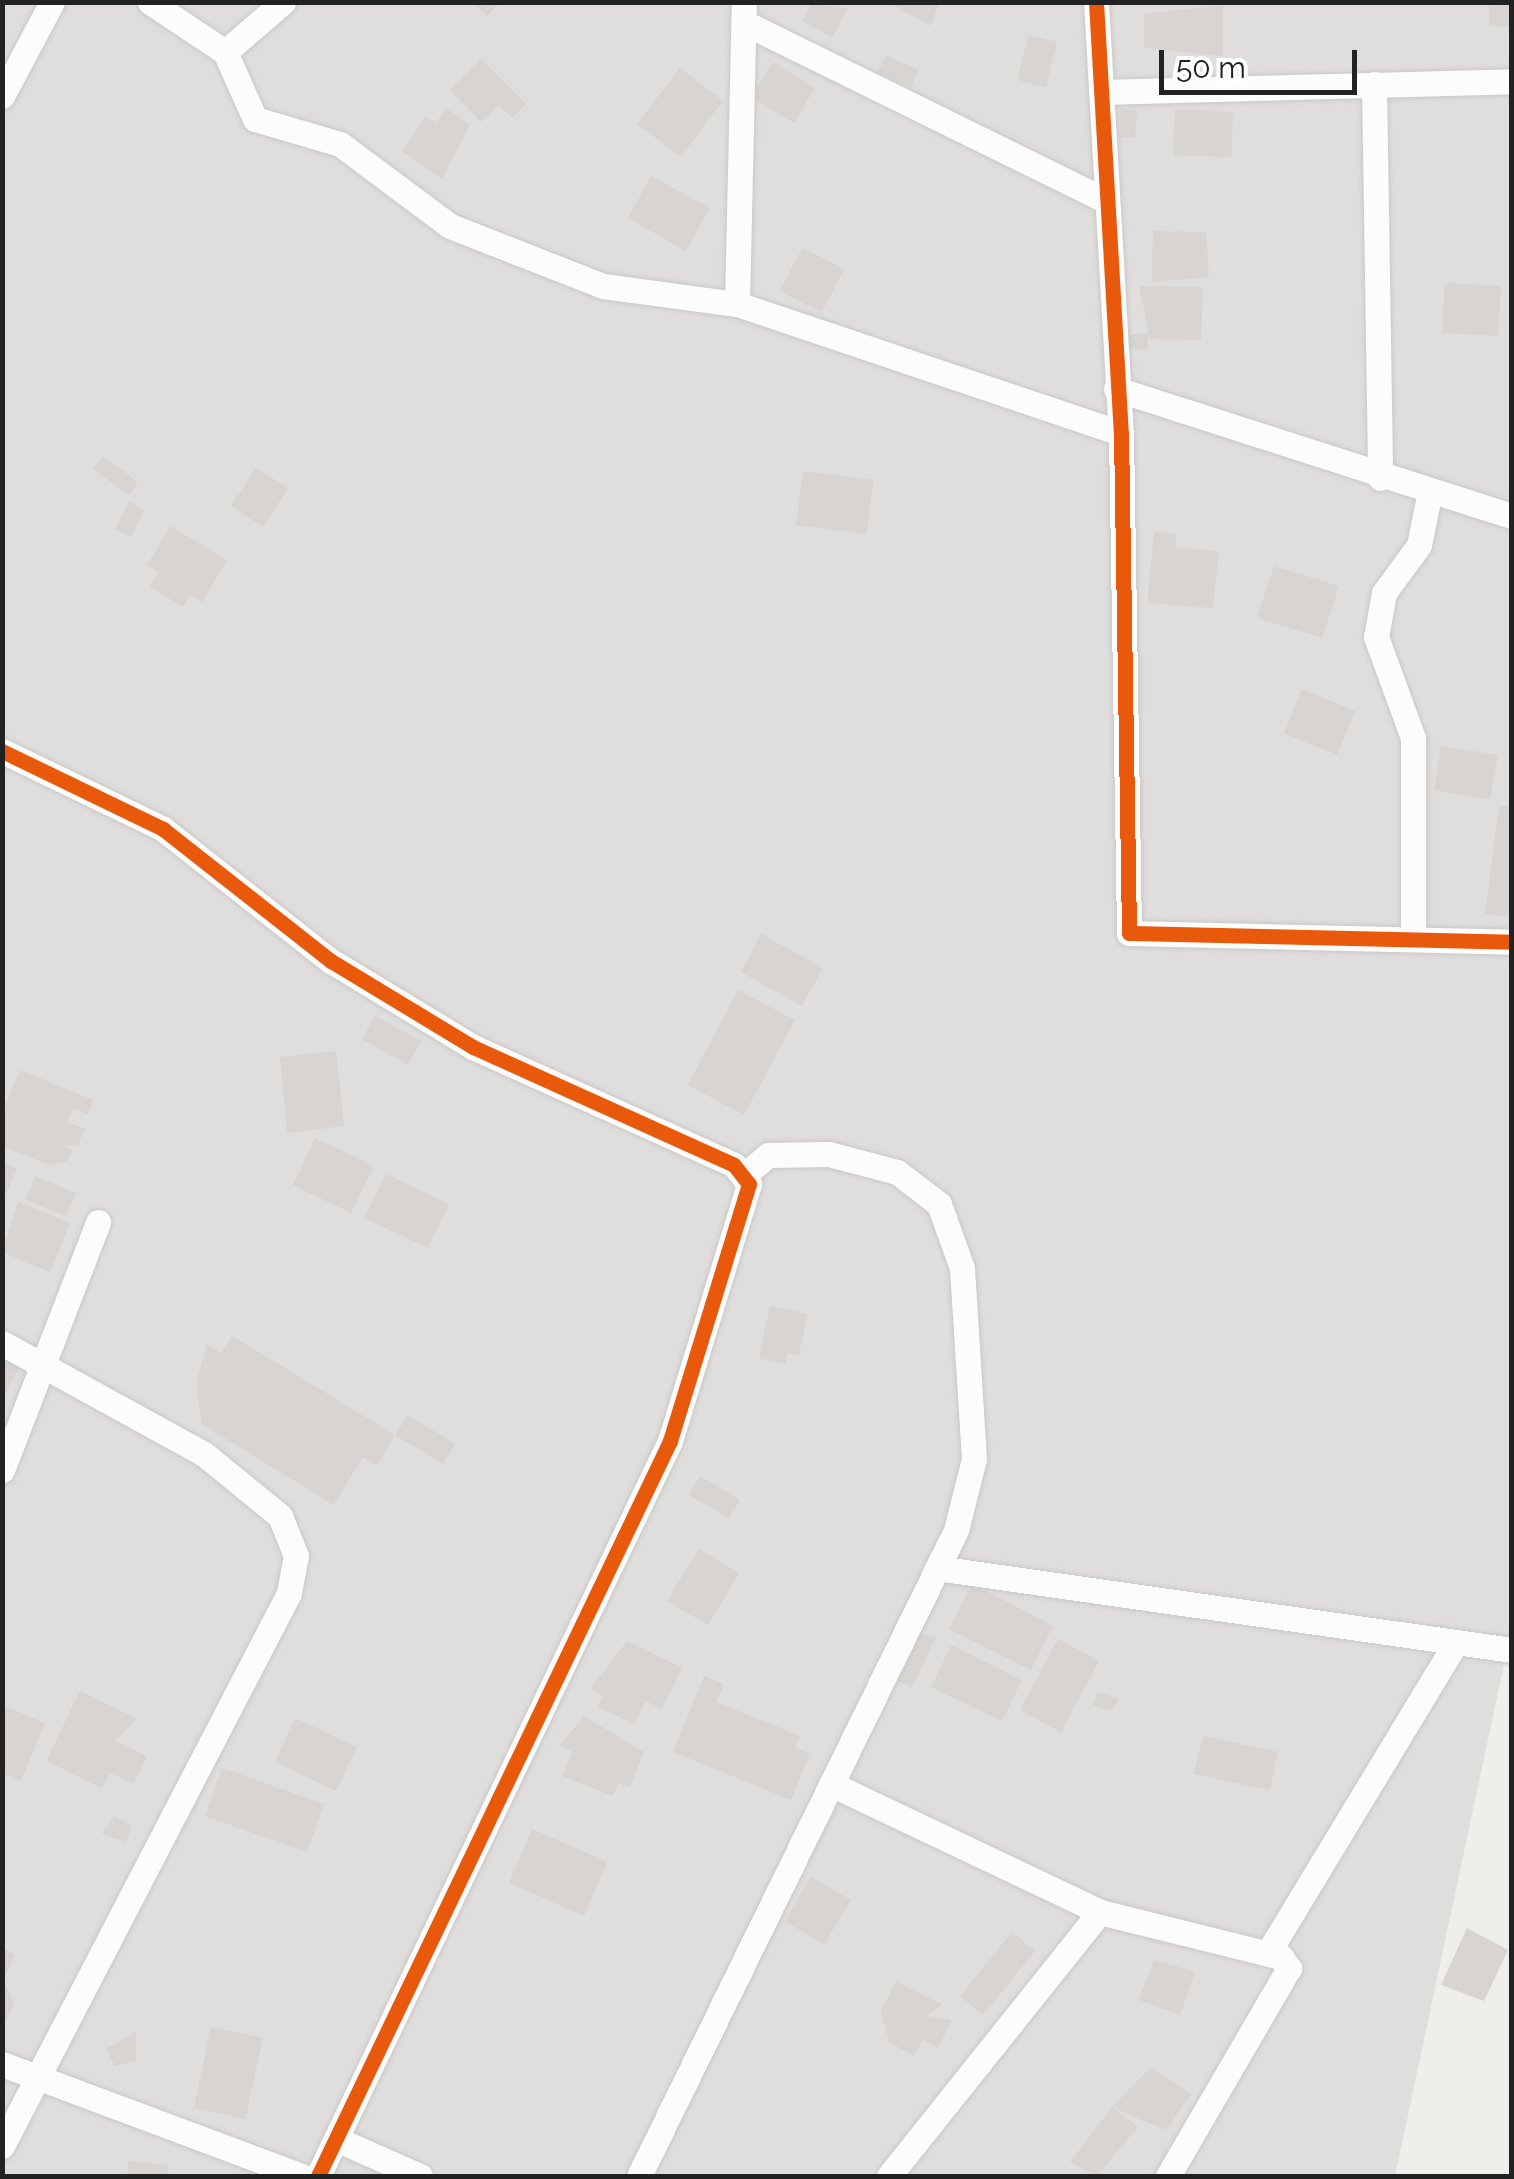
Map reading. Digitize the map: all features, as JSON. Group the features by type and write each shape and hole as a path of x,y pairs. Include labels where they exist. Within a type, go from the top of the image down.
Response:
{"street":[{"path":"2,96 52,2"},
{"path":"150,2 225,52 254,119 340,144 450,226 604,286 738,304 1121,432"},
{"path":"225,52 284,2"},
{"path":"1096,2 1102,92 1100,198 1121,432 1129,933 1414,935 1512,942"},
{"path":"738,304 745,13 1100,198"},
{"path":"1102,92 1512,80"},
{"path":"1374,84 1380,478"},
{"path":"1116,389 1380,478 1512,516"},
{"path":"1414,935 1413,738 1376,637 1384,593 1418,545 1430,491"},
{"path":"2,751 163,829 331,961 473,1046 744,1174"},
{"path":"640,2176 937,1568 974,1460 962,1268 939,1204 897,1172 829,1154 768,1155 744,1174"},
{"path":"318,2176 670,1440 750,1200 744,1174"},
{"path":"2,1470 48,1366 98,1222"},
{"path":"2,1343 160,1426 247,1486 280,1516 296,1569 32,2078 2,2146"},
{"path":"937,1568 1512,1650"},
{"path":"1269,1951 1455,1644"},
{"path":"832,1784 1100,1912 1269,1951 1289,1968 1168,2176"},
{"path":"889,2176 1100,1912"},
{"path":"2,2064 301,2176"},
{"path":"336,2140 420,2176"}],"shaded area":[{"path":"3,3 1511,3 1512,1627 1395,2176 3,2176"}],"building":[{"path":"473,2 500,2 487,16"},
{"path":"812,2 848,9 832,37 802,21"},
{"path":"888,2 940,2 930,26"},
{"path":"1489,2 1512,2 1512,27 1489,26"},
{"path":"1223,5 1223,56 1144,48 1144,14"},
{"path":"1028,35 1057,42 1046,87 1017,80"},
{"path":"886,55 919,70 911,87 878,72"},
{"path":"481,59 526,104 512,118 499,105 481,122 450,90"},
{"path":"773,62 815,88 794,123 751,97"},
{"path":"680,68 723,101 681,157 637,124"},
{"path":"446,108 470,125 442,179 402,151 426,116 436,123"},
{"path":"1121,109 1137,110 1135,138 1119,137"},
{"path":"1175,109 1233,112 1231,157 1173,155"},
{"path":"651,176 710,208 686,251 628,218"},
{"path":"1153,231 1206,232 1209,277 1152,282"},
{"path":"802,248 844,269 822,312 780,291"},
{"path":"1445,283 1501,286 1498,336 1442,333"},
{"path":"1139,286 1203,287 1201,340 1150,339"},
{"path":"1122,334 1148,334 1148,349 1121,349"},
{"path":"103,456 138,482 129,495 93,469"},
{"path":"256,468 288,488 263,527 231,506"},
{"path":"803,471 874,480 866,534 796,525"},
{"path":"129,502 144,510 131,537 115,529"},
{"path":"170,526 227,560 202,602 190,595 183,607 150,587 158,572 147,565"},
{"path":"1154,532 1177,534 1175,548 1219,551 1213,608 1147,603"},
{"path":"1274,566 1339,586 1322,638 1257,618"},
{"path":"1302,689 1355,711 1337,755 1284,733"},
{"path":"1441,746 1498,755 1490,799 1434,790"},
{"path":"1499,806 1512,807 1512,917 1485,914"},
{"path":"761,934 823,968 802,1006 741,972"},
{"path":"738,990 795,1020 744,1115 688,1085"},
{"path":"375,1016 421,1041 408,1065 362,1039"},
{"path":"336,1051 344,1126 287,1133 280,1057"},
{"path":"20,1070 93,1100 88,1114 73,1108 67,1122 85,1129 78,1145 61,1145 72,1150 67,1161 50,1165 2,1146 2,1113"},
{"path":"315,1138 374,1166 351,1213 293,1185"},
{"path":"2,1162 17,1168 6,1194 2,1193"},
{"path":"386,1174 449,1204 428,1248 364,1218"},
{"path":"35,1176 76,1193 66,1216 26,1200"},
{"path":"18,1202 70,1223 50,1272 2,1252"},
{"path":"770,1306 808,1314 799,1355 788,1353 785,1364 759,1358"},
{"path":"232,1336 395,1435 377,1466 363,1457 334,1505 202,1424 196,1384 207,1344 221,1353"},
{"path":"2,1350 23,1361 2,1400"},
{"path":"408,1415 455,1444 443,1464 395,1435"},
{"path":"700,1476 740,1500 729,1518 689,1495"},
{"path":"699,1549 739,1573 708,1625 667,1601"},
{"path":"972,1584 1053,1626 1031,1670 949,1629"},
{"path":"916,1633 936,1637 912,1687 894,1679"},
{"path":"1058,1639 1099,1661 1061,1732 1020,1710"},
{"path":"627,1641 682,1668 662,1709 646,1701 634,1724 598,1707 603,1696 590,1689"},
{"path":"951,1645 1022,1680 1002,1721 931,1687"},
{"path":"704,1676 724,1684 716,1702 800,1736 795,1748 810,1754 791,1800 673,1752"},
{"path":"80,1691 137,1719 115,1741 147,1756 134,1784 110,1773 102,1788 46,1761"},
{"path":"1097,1692 1119,1699 1111,1711 1093,1705"},
{"path":"2,1705 45,1723 21,1781 2,1773"},
{"path":"584,1716 644,1752 630,1788 618,1783 613,1796 562,1776 573,1751 559,1746"},
{"path":"295,1718 357,1747 336,1791 275,1762"},
{"path":"1203,1736 1278,1752 1270,1790 1194,1774"},
{"path":"222,1768 324,1804 307,1852 205,1816"},
{"path":"114,1816 132,1826 126,1842 102,1834"},
{"path":"532,1829 607,1862 584,1916 509,1883"},
{"path":"811,1877 851,1900 824,1945 785,1921"},
{"path":"1467,1928 1508,1950 1484,2001 1441,1985"},
{"path":"1012,1932 1035,1951 983,2015 960,1996"},
{"path":"2,1948 15,1954 4,1980 14,2004 2,2029"},
{"path":"1154,1960 1195,1972 1180,2015 1139,2000"},
{"path":"896,1981 942,2004 927,2016 952,2020 938,2048 923,2040 914,2056 889,2042 881,2011"},
{"path":"211,2027 263,2038 245,2119 194,2108"},
{"path":"136,2032 136,2061 115,2066 106,2049"},
{"path":"1151,2067 1191,2094 1166,2130 1112,2107"},
{"path":"1112,2107 1138,2127 1097,2176 1070,2162"},
{"path":"128,2161 169,2165 168,2176 127,2176"}],"cycle path":[{"path":"1096,2 1121,433 1129,933 1512,942"},
{"path":"2,751 163,829 331,961 473,1047 734,1165 749,1184 670,1441 318,2176"}]}
